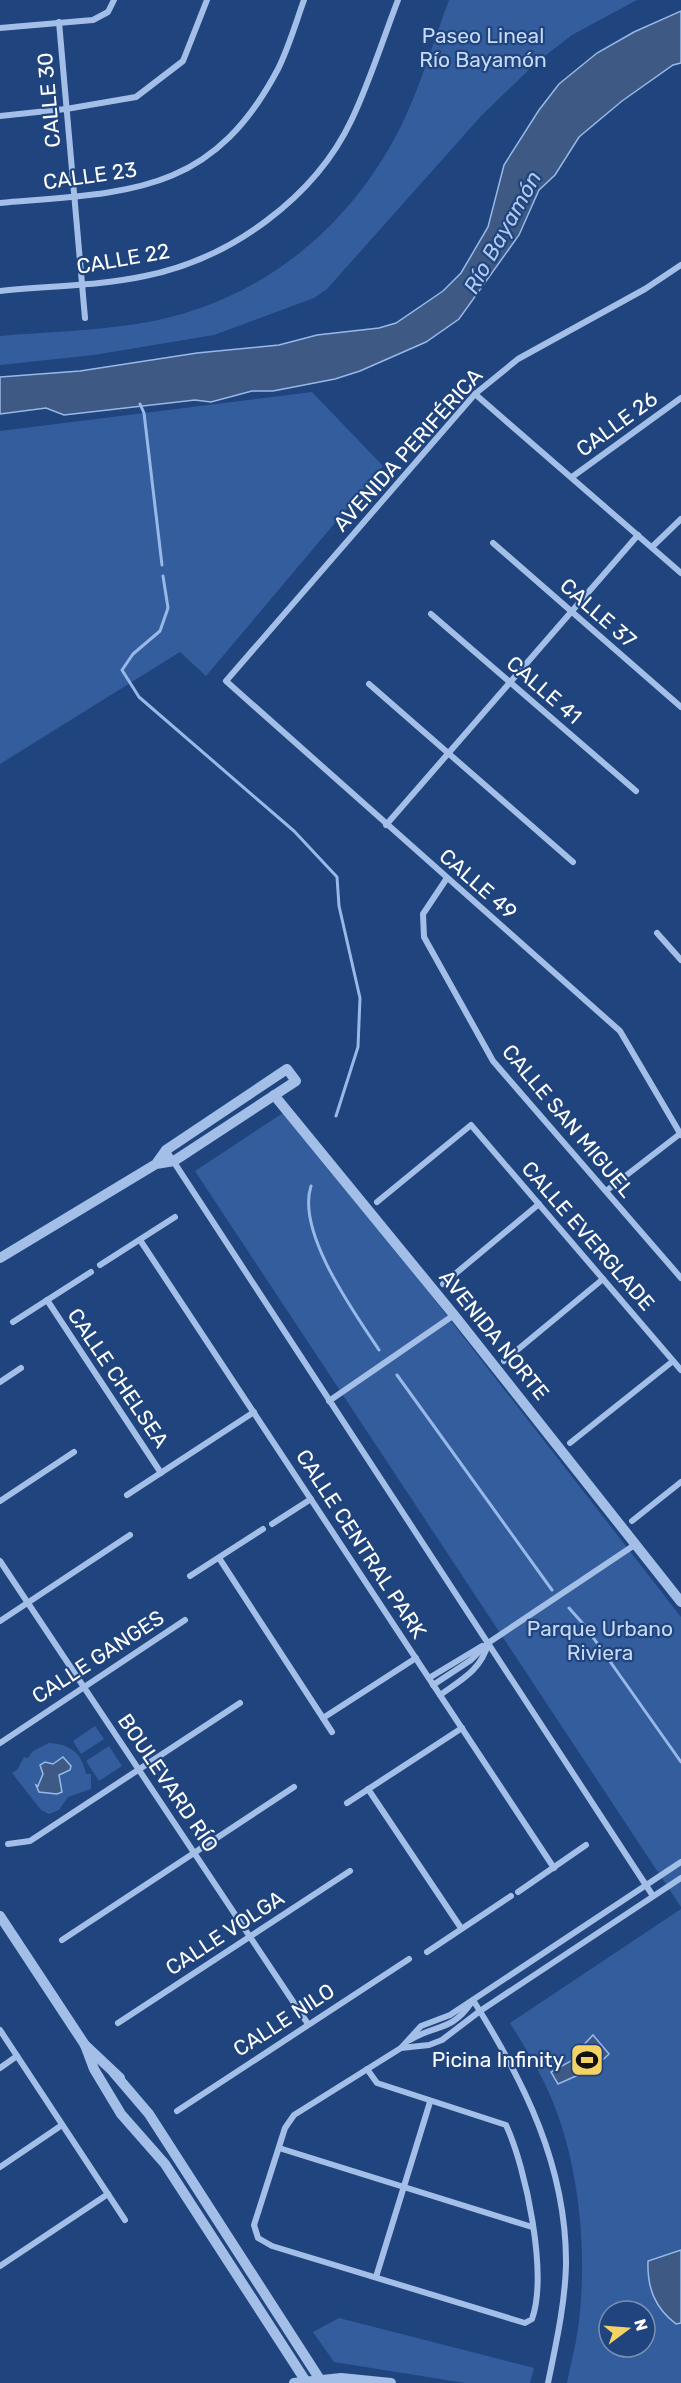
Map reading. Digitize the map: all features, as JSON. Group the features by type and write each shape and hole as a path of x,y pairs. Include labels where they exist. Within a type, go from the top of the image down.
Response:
{"street":[{"path":"0,28 93,20 108,12 114,0"},
{"path":"0,116 66,110 136,97 183,61 207,0"},
{"name":"CALLE 23","path":"0,203 127,191 173,177 216,151 247,120 279,67 304,0"},
{"name":"CALLE 22","path":"0,291 145,276 197,261 252,232 294,197 327,161 352,120 398,0"},
{"name":"CALLE 30","path":"59,22 85,318"},
{"name":"AVENIDA PERIFÉRICA","path":"226,681 475,393 518,359 645,289 681,265"},
{"path":"475,393 681,573"},
{"name":"CALLE 26","path":"572,477 681,398"},
{"path":"652,547 681,519"},
{"path":"386,825 638,535"},
{"name":"CALLE 37","path":"493,543 681,707"},
{"name":"CALLE 41","path":"431,614 636,792"},
{"name":"CALLE 49","path":"226,681 620,1030 681,1134"},
{"path":"369,684 573,862"},
{"name":"CALLE SAN MIGUEL","path":"447,878 423,914 424,937 493,1061 681,1278"},
{"path":"657,933 681,960"},
{"path":"0,1258 156,1164 174,1161 296,1081 286,1069 166,1150 156,1164"},
{"name":"AVENIDA NORTE","path":"274,1095 454,1315 681,1602"},
{"name":"CALLE EVERGLADE","path":"377,1202 471,1125 681,1370"},
{"path":"606,1191 681,1134"},
{"path":"166,1150 653,1896"},
{"path":"442,1284 539,1204"},
{"path":"100,1265 175,1217"},
{"name":"CALLE CENTRAL PARK","path":"140,1240 554,1868"},
{"path":"13,1322 91,1272"},
{"path":"504,1361 603,1279"},
{"name":"CALLE CHELSEA","path":"47,1300 161,1473"},
{"path":"329,1401 454,1315"},
{"path":"570,1443 674,1361"},
{"path":"0,1382 21,1368"},
{"path":"127,1496 255,1412"},
{"path":"0,1501 74,1452"},
{"path":"632,1521 681,1482"},
{"path":"272,1524 311,1498"},
{"path":"190,1576 263,1529"},
{"path":"0,1621 130,1535"},
{"path":"429,1678 468,1652 488,1643 636,1544"},
{"path":"219,1558 332,1732"},
{"name":"BOULEVARD RÍO","path":"0,1561 308,2024"},
{"name":"CALLE GANGES","path":"0,1743 185,1620"},
{"path":"433,1685 471,1660 488,1643"},
{"path":"440,1695 474,1671 484,1658 488,1643"},
{"path":"323,1718 416,1658"},
{"path":"8,1844 30,1841 240,1703"},
{"path":"347,1803 462,1728"},
{"path":"62,1940 294,1787"},
{"path":"368,1789 461,1928"},
{"path":"518,1892 586,1845"},
{"path":"367,2069 376,2083 430,2102 491,2118 506,2125 522,2168 532,2227 536,2270 535,2311 532,2319 525,2323 272,2246 258,2238 254,2226 285,2128 294,2115 403,2045 421,2026 450,2015 681,1862"},
{"name":"CALLE VOLGA","path":"118,2023 350,1871"},
{"path":"403,2045 429,2044 442,2040 480,2012 681,1878"},
{"path":"427,1952 511,1896"},
{"path":"0,1916 85,2045 158,2114 172,2144 175,2157"},
{"name":"CALLE NILO","path":"177,2110 409,1959"},
{"path":"473,2000 513,2067 543,2131 562,2216 566,2266 560,2318 548,2383"},
{"path":"0,2030 125,2220"},
{"path":"85,2045 94,2069 123,2116 165,2164 302,2382 391,2383"},
{"path":"0,2068 17,2056"},
{"path":"114,2073 149,2114 320,2381"},
{"path":"123,2116 124,2104 137,2100"},
{"path":"376,2277 430,2102"},
{"path":"0,2167 62,2125"},
{"path":"279,2148 532,2227"},
{"path":"0,2266 108,2194"}],"green space":[{"name":"Paseo Lineal Río Bayamón","path":"449,0 637,0 572,35 537,62 482,115 327,289 314,298 214,335 94,355 0,365 0,336 136,324 178,315 218,301 256,283 291,260 351,203 376,169 398,132 413,100"},
{"path":"312,392 383,466 206,676 180,652 0,764 0,431"},
{"name":"Parque Urbano Riviera","path":"283,1113 406,1263 681,1617 681,1907 195,1171"},
{"path":"95,1726 104,1739 81,1754 73,1741"},
{"path":"49,1743 63,1745 78,1755 86,1774 91,1774 91,1789 68,1797 59,1810 49,1814 41,1810 12,1773 17,1770 24,1757 28,1758 33,1751"},
{"path":"109,1746 122,1766 99,1781 86,1761"},
{"path":"681,1909 681,2383 567,2383 577,2336 581,2291 581,2230 578,2199 565,2138 556,2109 528,2052 510,2023"},
{"path":"339,2318 534,2368 530,2383 465,2383 334,2362 313,2332"}],"water":[{"name":"Río Bayamón","path":"681,11 681,63 673,65 622,101 579,137 555,175 539,190 519,235 459,319 426,342 360,371 335,379 273,391 252,391 211,402 195,400 64,415 46,408 0,414 0,377 80,371 197,353 279,345 317,335 379,328 396,323 443,291 461,273 488,227 504,165 539,110 559,84 597,53 634,32"},
{"path":"63,1757 71,1766 70,1770 59,1775 62,1792 57,1794 39,1792 36,1785 38,1786 43,1774 40,1765 45,1762 53,1764"},
{"name":"Picina Infinity","path":"593,2035 609,2054 594,2068 558,2084 551,2072 580,2056 578,2051"},
{"path":"681,2250 681,2323 676,2324 669,2318 654,2297 649,2280 648,2261"}],"waterway":[{"path":"140,404 144,413 162,565"},
{"path":"163,576 168,608 160,631 133,654 122,670 139,697 294,831 337,877 339,906 360,998 358,1047 336,1116"},
{"path":"311,1186 309,1205 312,1226 319,1248 343,1294 379,1350"},
{"path":"397,1375 552,1590"},
{"path":"569,1608 585,1626 681,1762"}],"place":[{"name":"Picina Infinity","path":"587,2060"}]}
